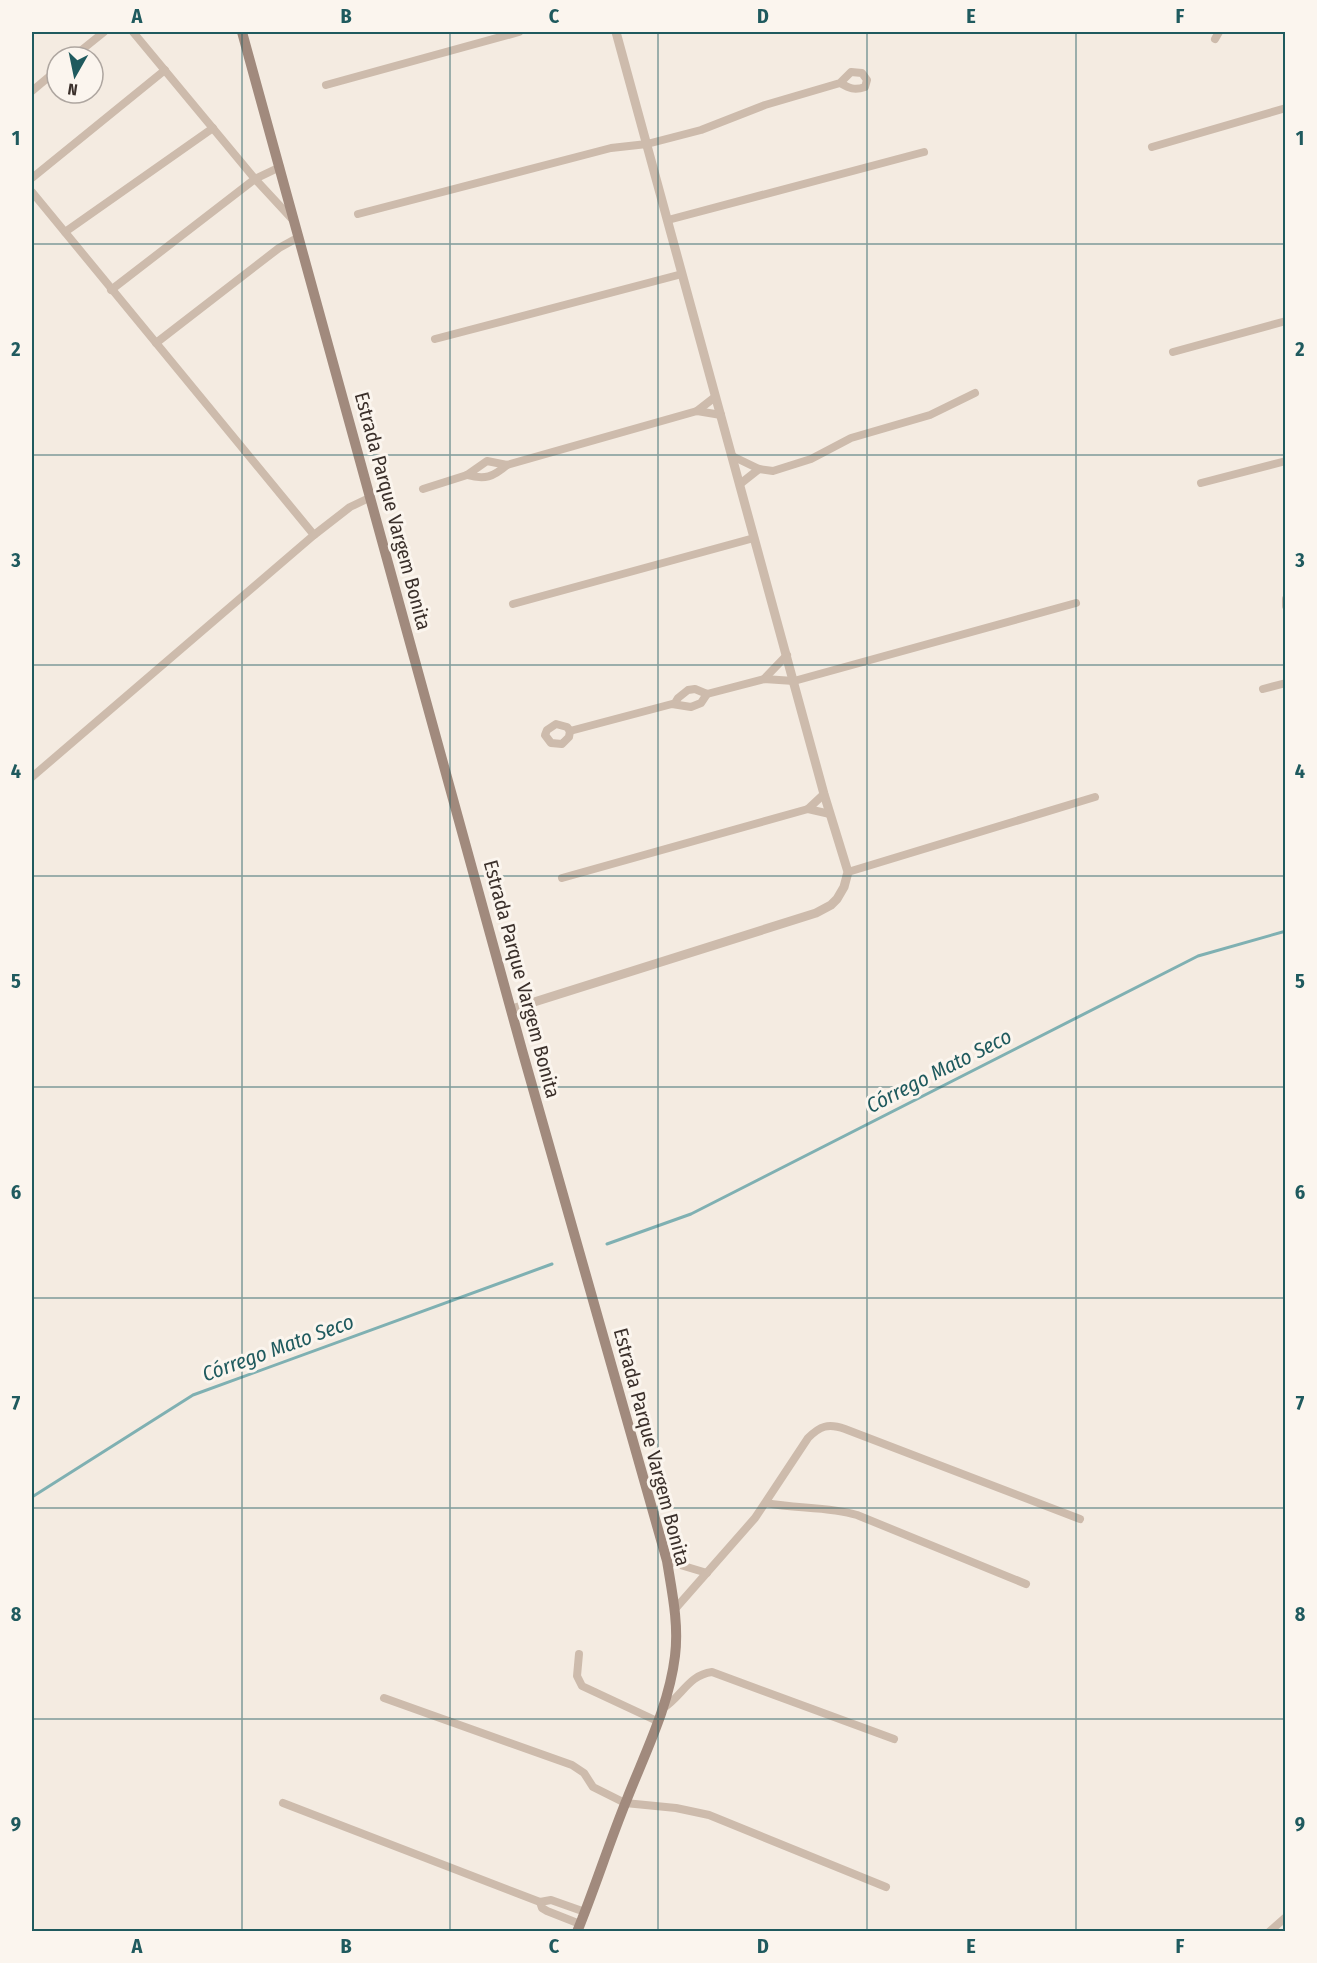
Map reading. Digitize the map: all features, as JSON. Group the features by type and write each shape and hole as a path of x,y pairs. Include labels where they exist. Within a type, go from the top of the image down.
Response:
{"main road":[{"name":"Estrada Parque Vargem Bonita","path":"242,32 296,223 369,498 667,1561 675,1609 675,1656 671,1681 579,1928"}],"street":[{"path":"88,45 104,32"},
{"path":"133,32 255,178 296,223"},
{"path":"326,85 519,32"},
{"path":"512,1009 816,913 837,899 848,872 824,794 616,32"},
{"path":"32,178 165,70"},
{"path":"32,92 45,81"},
{"path":"358,214 611,148 647,144 701,130 765,105 840,83"},
{"path":"1152,147 1286,108"},
{"path":"65,232 213,128"},
{"path":"668,220 924,152"},
{"path":"111,290 255,178 280,167"},
{"path":"32,192 314,535"},
{"path":"156,343 279,248 299,237"},
{"path":"435,339 682,274"},
{"path":"1173,352 1286,321"},
{"path":"732,456 759,469 772,471 811,459 851,438 930,415 975,393"},
{"path":"467,475 487,478 507,465 697,411 715,397"},
{"path":"697,411 721,415"},
{"path":"423,489 467,475 487,461 507,465"},
{"path":"1201,483 1286,461"},
{"path":"740,484 759,469"},
{"path":"32,777 314,535 350,507 369,498"},
{"path":"513,604 754,538"},
{"path":"1286,599 1286,606"},
{"path":"675,704 678,698 688,690 695,689 706,694 764,679 794,681 1076,603"},
{"path":"764,679 787,655"},
{"path":"1263,689 1286,683"},
{"path":"570,731 675,704 686,708 696,706 701,703 706,694"},
{"path":"562,878 808,809 824,794"},
{"path":"848,872 1095,797"},
{"path":"808,809 831,814"},
{"path":"675,1609 766,1503 780,1477 808,1438 817,1429 831,1425 1080,1519"},
{"path":"766,1503 802,1509 836,1510 857,1515 1026,1584"},
{"path":"667,1561 707,1573"},
{"path":"579,1654 577,1676 582,1686 657,1721"},
{"path":"662,1709 674,1701 696,1676 712,1672 894,1740"},
{"path":"384,1698 572,1765 584,1773 593,1787 625,1803 676,1808 709,1815 886,1887"},
{"path":"283,1803 540,1902 551,1900 585,1912"},
{"path":"540,1902 542,1908 579,1928"},
{"path":"1269,1932 1286,1917"}],"waterway":[{"name":"Córrego Mato Seco","path":"607,1244 691,1214 1198,956 1286,931"},
{"name":"Córrego Mato Seco","path":"32,1497 193,1395 552,1264"}]}
